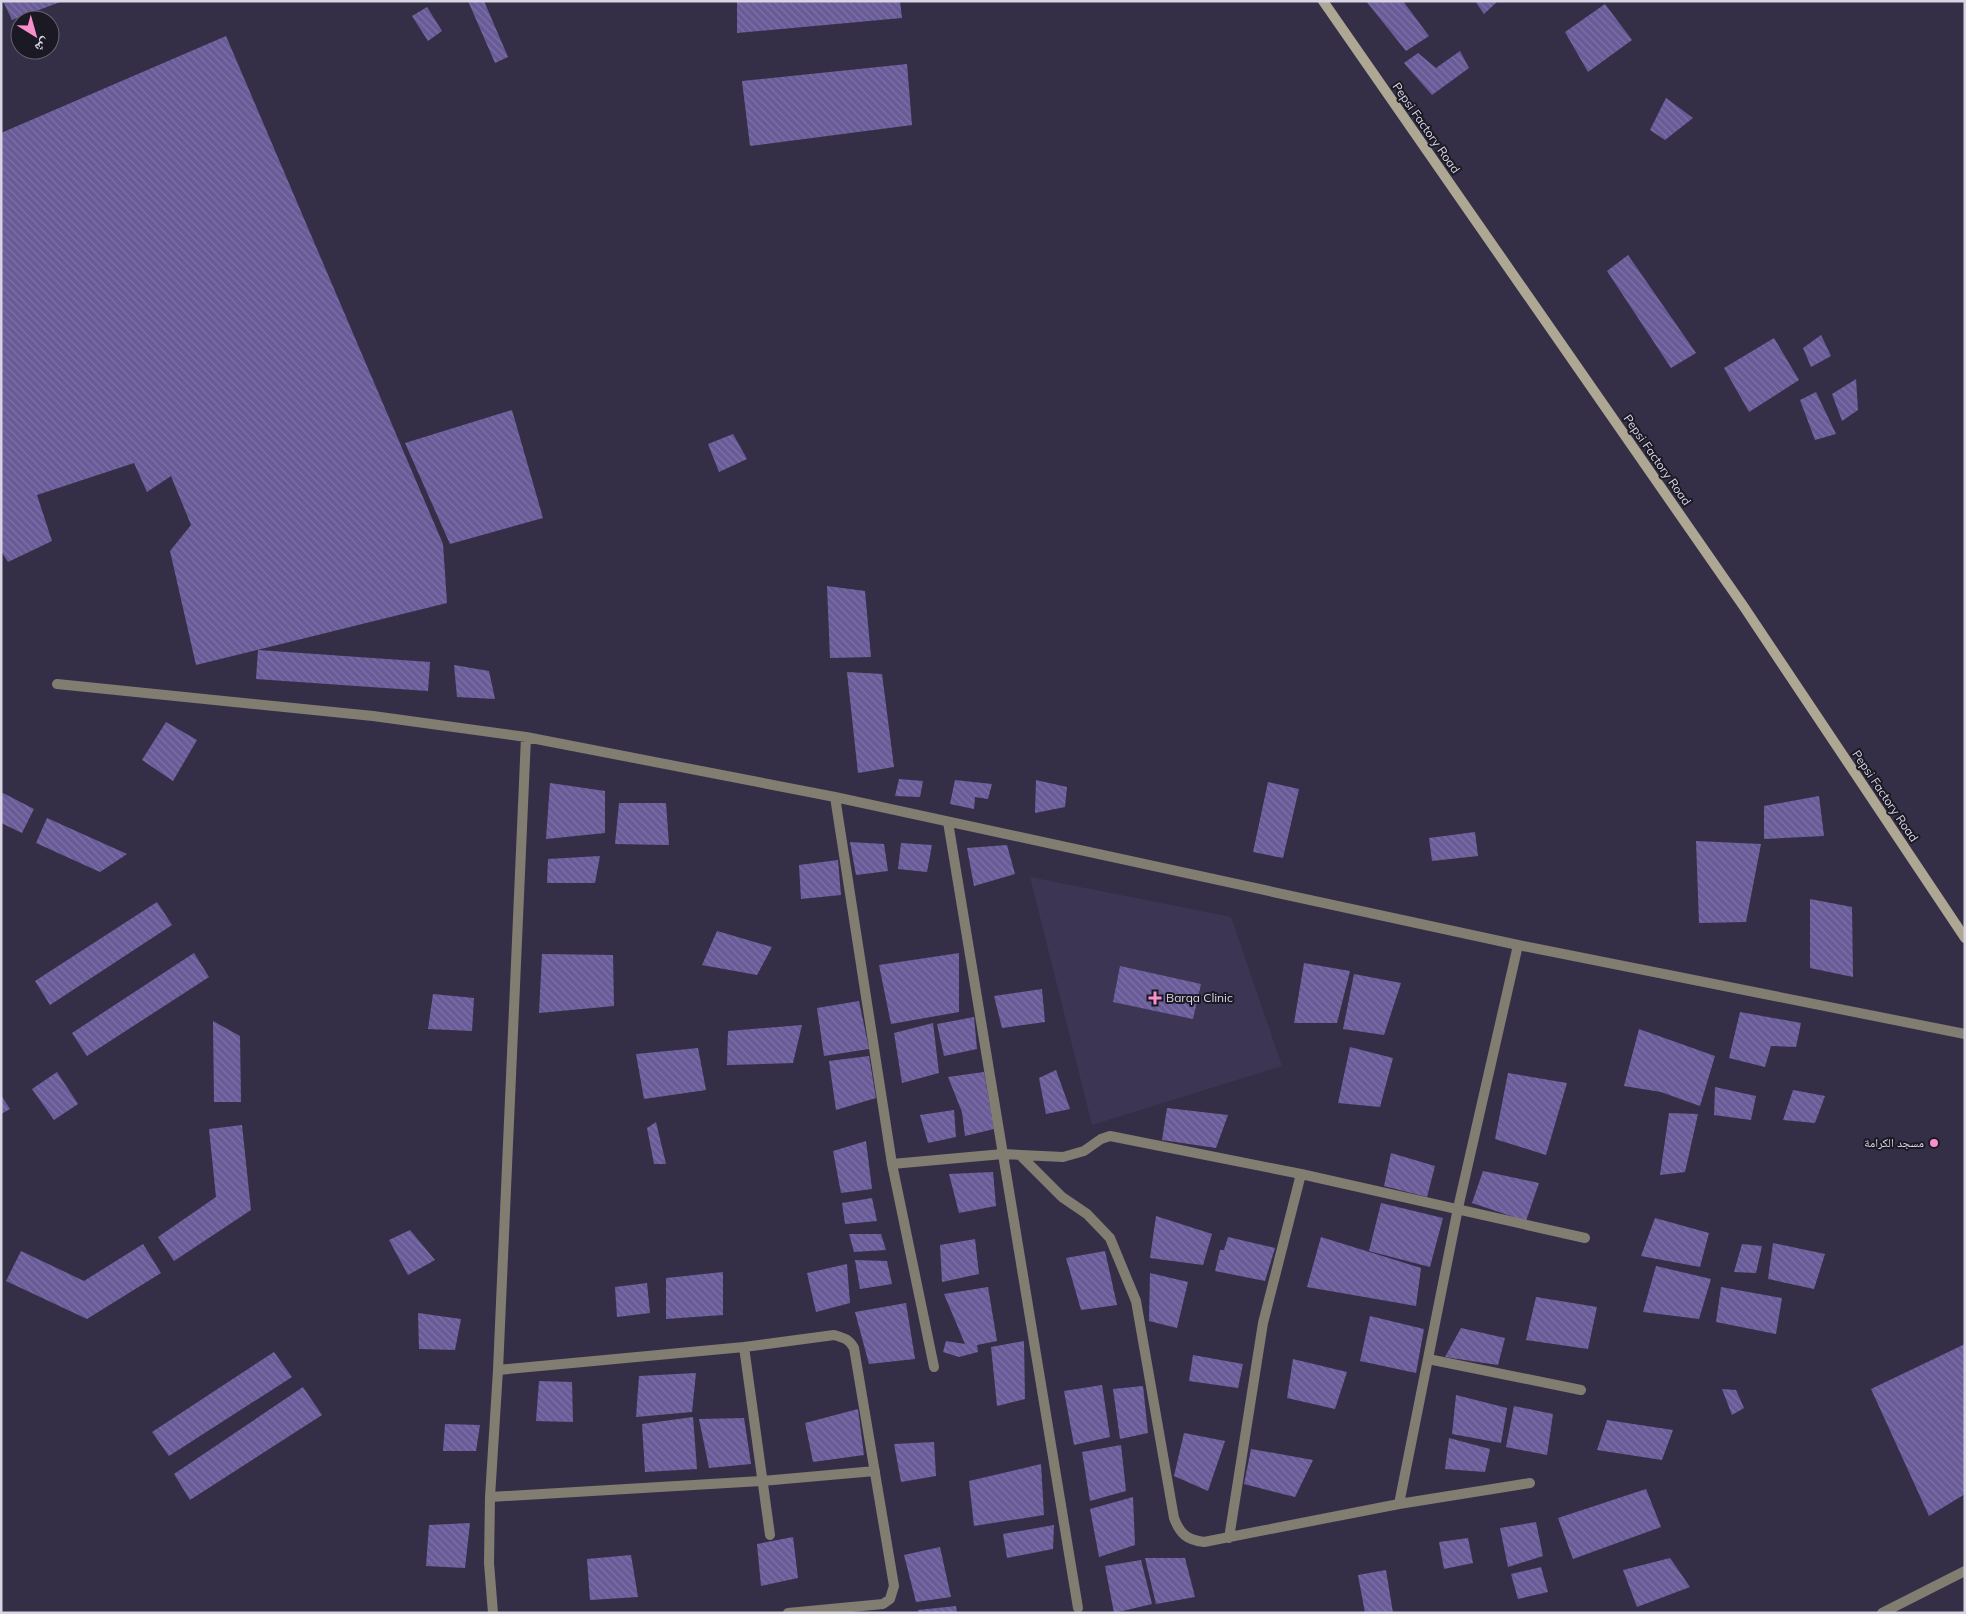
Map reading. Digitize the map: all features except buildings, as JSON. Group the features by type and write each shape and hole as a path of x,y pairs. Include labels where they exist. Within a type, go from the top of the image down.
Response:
{"main road":[{"name":"Pepsi Factory Road","path":"1323,1 1738,599 1965,938"}],"street":[{"path":"57,684 373,716 526,737 835,797 1518,945 1965,1034"},
{"path":"493,1613 489,1563 490,1497 498,1370 526,737"},
{"path":"835,797 892,1164 934,1368"},
{"path":"948,822 1078,1608"},
{"path":"1399,1504 1458,1208 1518,945"},
{"path":"892,1164 1003,1154 1063,1157 1075,1155 1101,1139 1110,1136 1301,1174 1585,1238"},
{"path":"1020,1155 1062,1197 1088,1214 1110,1238 1136,1300 1174,1518 1179,1530 1193,1541 1204,1542 1229,1538 1399,1504 1530,1483"},
{"path":"1229,1538 1263,1323 1301,1174"},
{"path":"498,1370 744,1347 834,1335 846,1338 851,1342 854,1348 894,1586 890,1599 883,1604 788,1613"},
{"path":"744,1347 761,1481 770,1535"},
{"path":"1428,1359 1581,1390"},
{"path":"490,1497 761,1481 875,1471"},
{"path":"1882,1613 1965,1571"}],"shaded area":[{"path":"1030,877 1231,917 1282,1066 1092,1125"}],"place":[{"name":"Barqa Clinic","path":"1155,998"},
{"name":"مسجد الكرامة","path":"1934,1143"}]}
